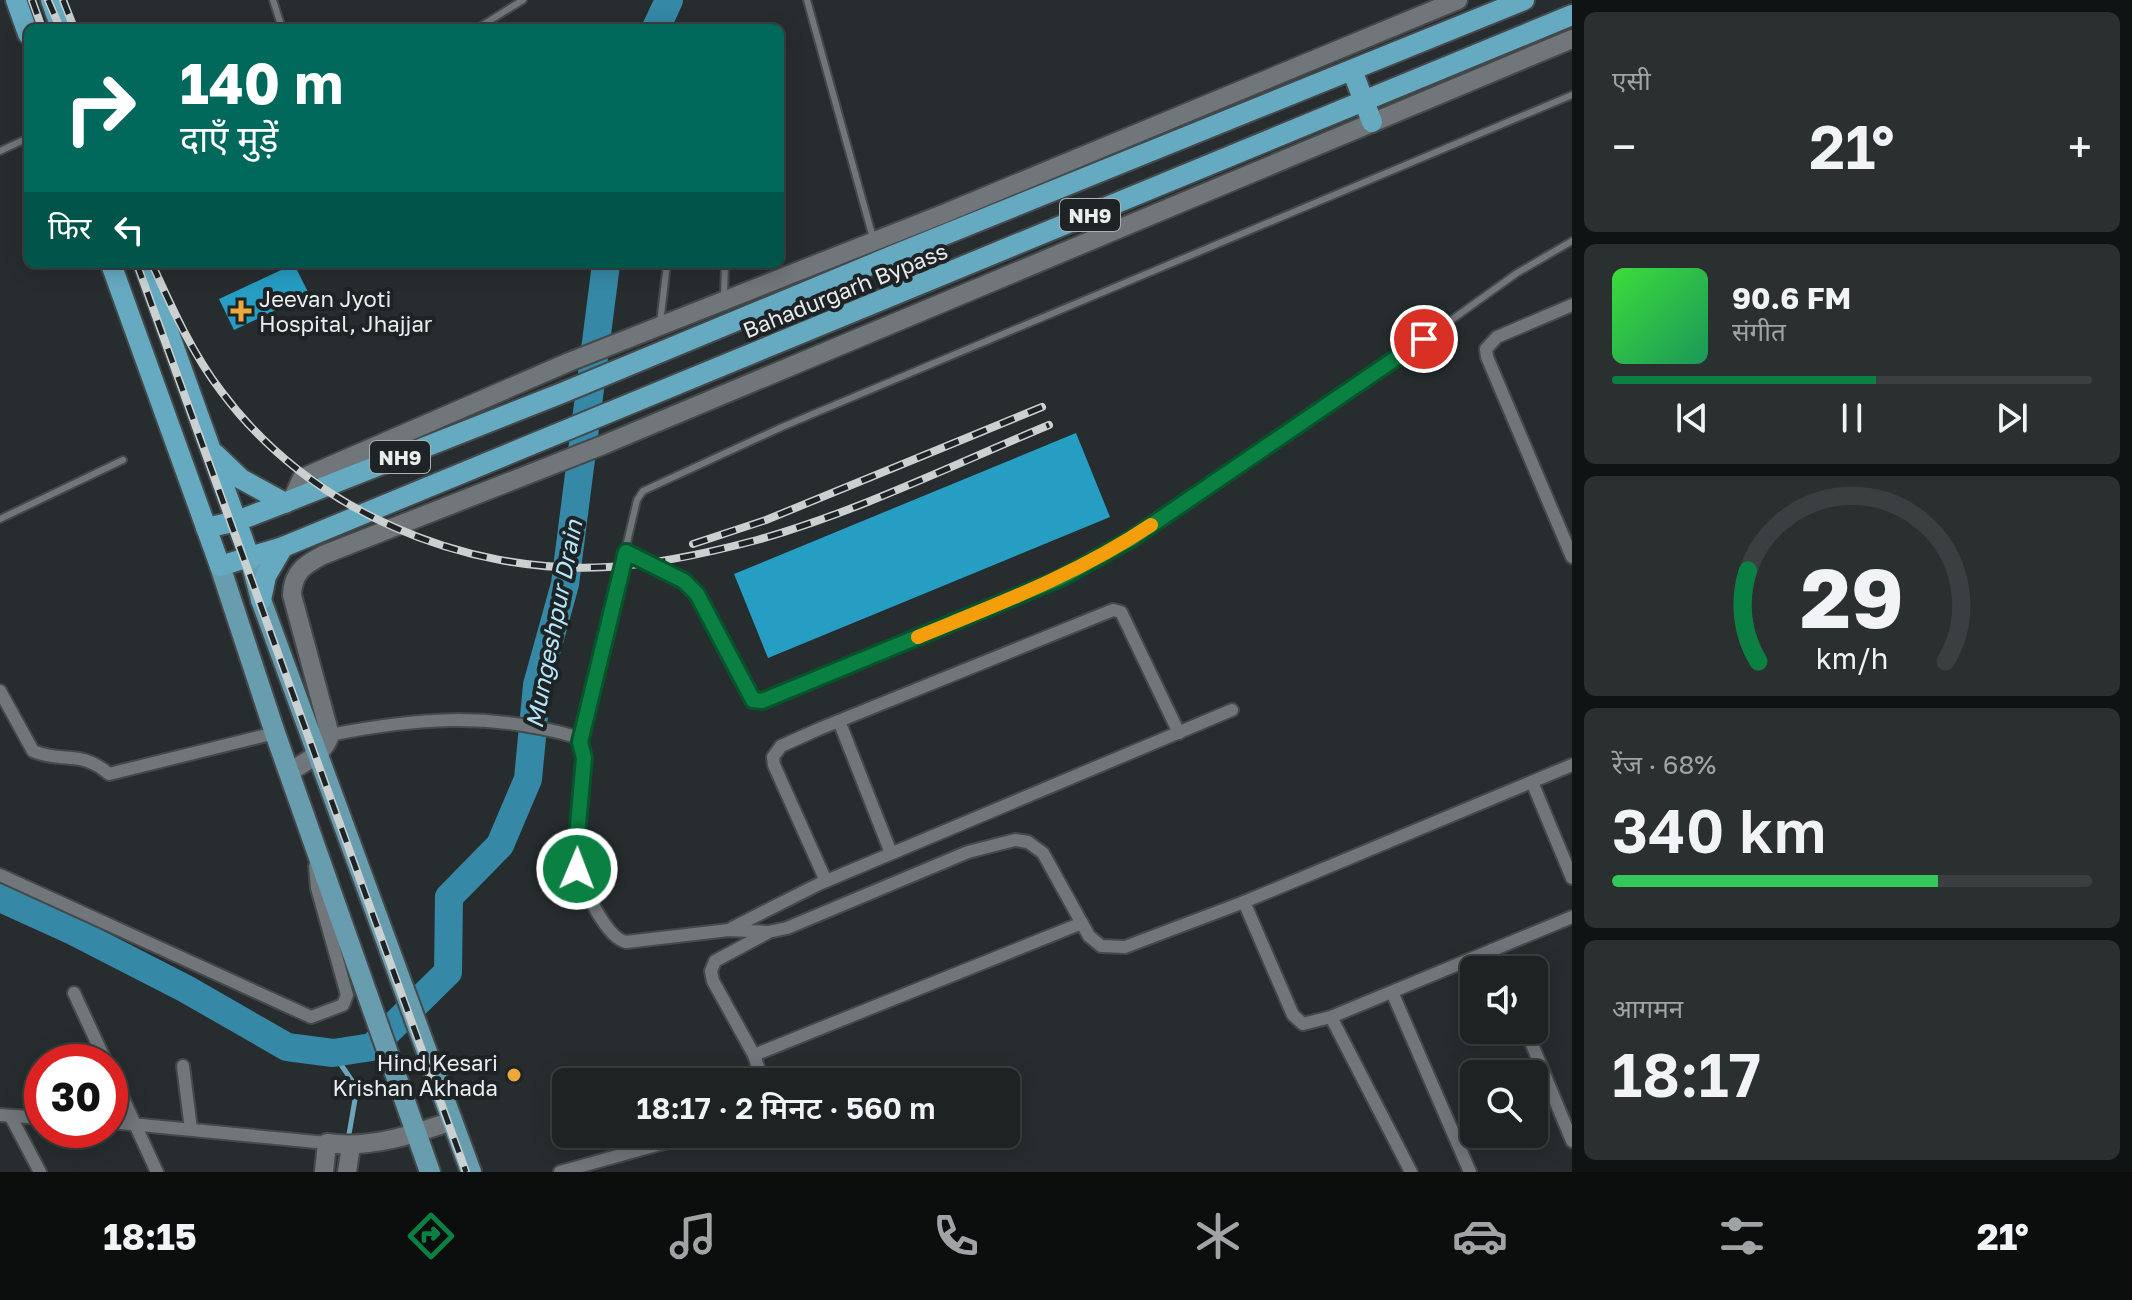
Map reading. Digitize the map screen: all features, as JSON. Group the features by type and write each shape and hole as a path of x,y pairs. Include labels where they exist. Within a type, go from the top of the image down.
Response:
{"highway":[{"path":"16,0 24,24"},
{"path":"51,0 60,24"},
{"name":"Bahadurgarh Bypass","path":"206,528 237,521 562,393 1524,0"},
{"name":"Bahadurgarh Bypass","path":"220,566 283,547 1572,15"},
{"path":"1352,70 1372,122"},
{"path":"112,268 220,566"},
{"path":"145,268 250,559"},
{"path":"210,448 241,479 289,501"},
{"path":"261,600 266,576 283,547"}],"main road":[{"path":"289,501 302,478 569,362 874,241 1458,0"},
{"path":"291,771 325,747 330,735 292,595 293,582 301,567 323,555 603,445 1572,39"},
{"path":"250,559 261,600 471,1172"},
{"path":"220,566 275,733 291,771 430,1172"},
{"path":"338,1144 451,1118"},
{"path":"324,1172 338,1144"},
{"path":"338,1144 347,1172"}],"street":[{"path":"1572,305 1497,337 1486,349 1572,557"},
{"path":"826,881 773,757 781,746 839,721 1113,610 1121,612 1179,733"},
{"path":"0,691 33,751 59,758 78,757 96,763 109,774 275,733"},
{"path":"729,930 826,881 1232,710"},
{"path":"330,735 427,719 485,720 573,736 580,742 584,758 575,859 580,878 607,928 616,939 626,942 729,930 768,932 787,928 968,852 1015,840 1028,842 1043,853 1089,936 1101,946 1113,949 1125,947 1244,902 1572,765"},
{"path":"839,721 891,853"},
{"path":"1532,782 1572,878"},
{"path":"0,875 311,1017 343,1005 347,998 317,888 314,842"},
{"path":"1244,902 1293,1015 1303,1024 1331,1017 1572,917"},
{"path":"754,1055 1082,923"},
{"path":"758,1068 713,981 711,971 715,961 768,932"},
{"path":"1492,950 1495,956"},
{"path":"1392,992 1470,1172"},
{"path":"74,993 98,1044"},
{"path":"1331,1017 1411,1172"},
{"path":"1532,1044 1572,1141"},
{"path":"183,1066 191,1129"},
{"path":"128,1110 157,1172"},
{"path":"6,1116 40,1172"},
{"path":"128,1124 338,1144"},
{"path":"560,1172 646,1148"}],"lane":[{"path":"273,0 281,24"},
{"path":"484,24 523,0"},
{"path":"807,0 874,241"},
{"path":"580,742 637,500 648,488 782,427 1572,95"},
{"path":"0,151 24,140"},
{"path":"626,552 690,586 753,700 769,699 1061,578 1097,559 1299,425 1517,273 1572,241"},
{"path":"659,326 666,268"},
{"path":"724,301 725,268"},
{"path":"0,519 123,460"}],"building":[{"path":"285,268 296,268 309,294 234,330 219,299"},
{"path":"1076,433 1110,517 768,658 734,574"}],"waterway":[{"name":"Mungeshpur Drain","path":"658,24 669,0"},
{"name":"Mungeshpur Drain","path":"0,898 73,931 186,989 287,1047 333,1053 372,1047 448,972 449,897 500,845 528,779 537,685 565,584 605,268"},
{"path":"333,1053 357,1088 348,1140"}],"railway":[{"path":"32,0 41,24"},
{"path":"48,0 58,24"},
{"path":"63,0 72,24"},
{"path":"138,268 466,1172"},
{"path":"154,268 183,330 221,391 257,433 298,470 344,501 393,527 445,546 498,560 553,567 627,566 739,545 868,502 1049,425"},
{"path":"693,544 766,520 1042,407"}],"slow traffic":[{"path":"918,637 1061,578 1151,525"}],"place":[{"name":"Jeevan Jyoti Hospital, Jhajjar","path":"241,311"},
{"name":"Hind Kesari Krishan Akhada","path":"514,1075"}],"route":[{"path":"577,869 575,859 584,758 580,742 626,552 684,581 697,594 753,700 762,701 1061,578 1097,559 1424,339"}]}
